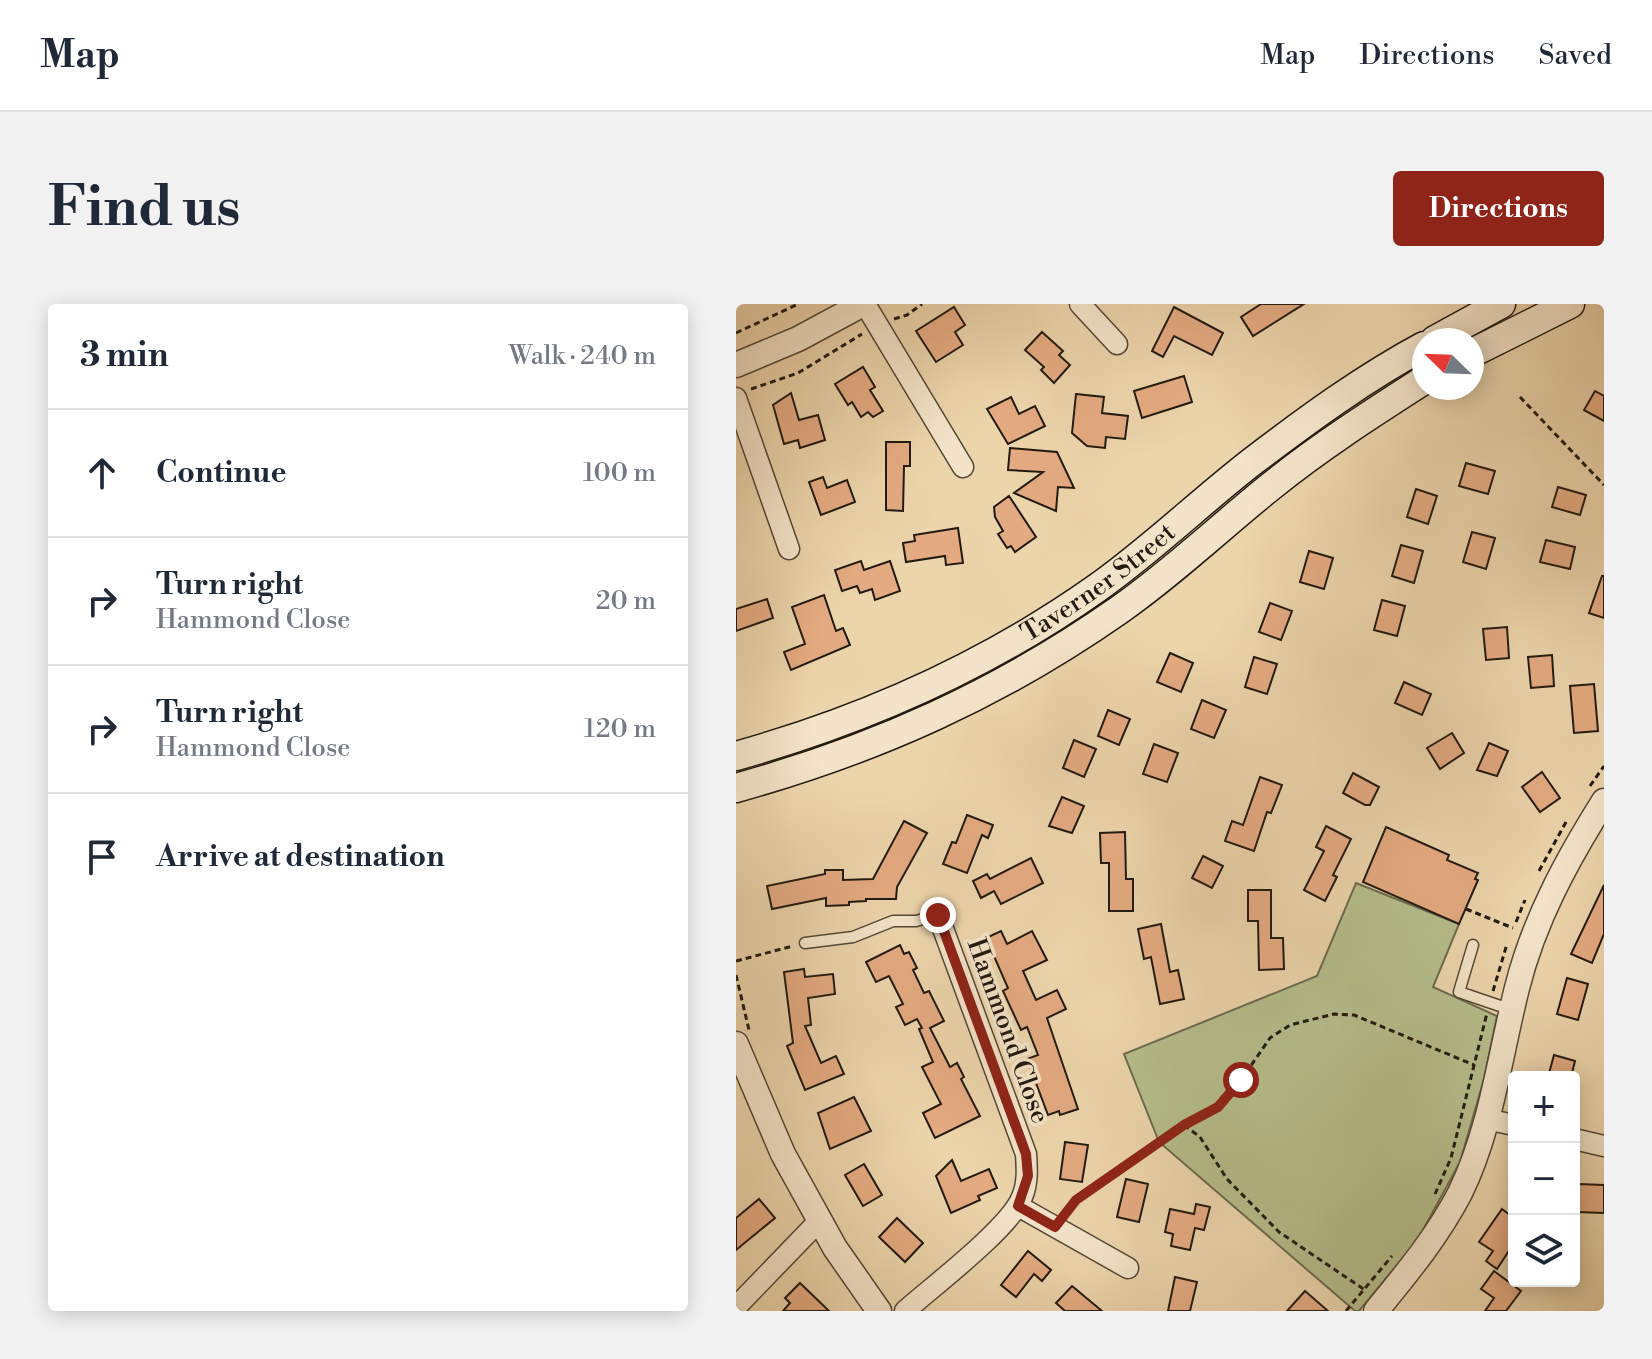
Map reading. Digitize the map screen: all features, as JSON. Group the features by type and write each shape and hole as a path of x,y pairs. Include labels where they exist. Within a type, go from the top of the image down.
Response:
{"main road":[{"path":"1457,328 1501,304"},
{"path":"1484,347 1570,304"},
{"name":"Taverner Street","path":"736,756 783,743 909,695 1025,635 1120,571 1253,462 1332,403 1412,353"},
{"name":"Taverner Street","path":"737,789 792,774 880,741 965,703 1045,659 1155,582 1272,485 1412,388"}],"street":[{"path":"736,365 798,339 864,304 963,467"},
{"path":"1080,304 1117,344"},
{"path":"741,394 789,549"},
{"path":"1376,1311 1423,1255 1461,1190 1486,1119 1532,942 1575,848 1604,801"},
{"name":"Hammond Close","path":"905,1311 1003,1225 1018,1206 1028,1176 1026,1154 938,915"},
{"path":"736,1044 783,1154 819,1221 879,1311"},
{"path":"1486,1119 1508,1124"},
{"path":"1580,1140 1604,1146"},
{"path":"1018,1206 1128,1268"},
{"path":"736,1307 819,1221"}],"lane":[{"name":"Hammond Close","path":"805,943 853,937 893,921 916,921 938,915"},
{"path":"1473,945 1459,992 1512,1010"}],"path":[{"path":"736,333 798,304"},
{"path":"741,394 798,373 878,325 907,315 922,304"},
{"path":"1520,397 1604,485"},
{"path":"1598,478 1604,476"},
{"path":"1466,909 1513,928"},
{"path":"736,961 805,943"},
{"path":"1055,1227 1076,1200 1184,1125 1218,1107 1270,1038 1290,1025 1334,1014 1354,1015 1496,1074"},
{"path":"1184,1125 1200,1137 1227,1179 1279,1232 1364,1289 1346,1311"}],"green space":[{"path":"1356,883 1459,924 1433,987 1497,1016 1484,1079 1460,1162 1417,1241 1359,1311 1355,1311 1159,1142 1124,1054 1317,976"}],"building":[{"path":"1261,304 1304,304 1253,336 1241,317"},
{"path":"954,307 965,325 955,332 963,345 936,362 916,331"},
{"path":"1174,307 1223,333 1212,355 1174,336 1163,357 1152,351"},
{"path":"1042,332 1063,351 1059,355 1070,365 1054,383 1041,370 1044,367 1025,350"},
{"path":"863,367 875,387 870,390 883,411 873,417 868,412 861,417 852,402 848,405 835,384"},
{"path":"1184,376 1192,402 1142,418 1134,391"},
{"path":"1595,391 1604,396 1604,421 1584,410"},
{"path":"791,393 799,420 818,415 825,440 800,448 798,440 784,444 773,405"},
{"path":"1076,394 1104,397 1102,413 1128,416 1125,439 1106,437 1105,448 1087,446 1072,433"},
{"path":"1011,397 1019,414 1035,406 1045,426 1008,444 987,409"},
{"path":"886,442 910,442 910,466 904,466 903,511 886,510"},
{"path":"1010,448 1057,452 1074,488 1058,487 1056,511 1014,493 1043,472 1008,470"},
{"path":"1466,463 1495,471 1488,494 1459,486"},
{"path":"823,477 827,488 847,480 855,502 821,515 809,482"},
{"path":"1558,487 1586,495 1580,515 1552,507"},
{"path":"1416,489 1437,496 1428,524 1407,517"},
{"path":"1009,496 1036,537 1015,552 1011,546 1007,548 998,534 1003,531 995,517 994,507"},
{"path":"958,528 963,563 946,565 945,556 906,562 903,543 915,541 914,535"},
{"path":"1472,532 1495,538 1486,569 1463,562"},
{"path":"1546,540 1575,547 1570,569 1540,562"},
{"path":"1401,545 1423,551 1414,583 1392,576"},
{"path":"1309,551 1333,558 1324,589 1300,582"},
{"path":"861,561 864,570 890,561 900,591 875,600 872,589 860,593 857,586 842,591 835,570"},
{"path":"1604,576 1604,618 1589,613"},
{"path":"824,595 836,631 843,628 850,645 791,670 784,652 805,644 792,607"},
{"path":"767,599 773,618 736,631 736,609"},
{"path":"1382,600 1405,606 1397,636 1374,630"},
{"path":"1270,603 1292,611 1281,640 1259,632"},
{"path":"1507,627 1509,658 1486,660 1483,629"},
{"path":"1170,653 1193,663 1181,692 1157,682"},
{"path":"1552,655 1554,686 1531,688 1528,657"},
{"path":"1254,657 1277,664 1267,694 1245,687"},
{"path":"1404,682 1431,694 1422,715 1395,703"},
{"path":"1594,684 1598,731 1574,733 1570,686"},
{"path":"1202,700 1226,710 1214,738 1191,729"},
{"path":"1108,710 1130,719 1119,745 1098,736"},
{"path":"1452,733 1464,753 1440,769 1427,748"},
{"path":"1074,740 1096,749 1084,777 1063,768"},
{"path":"1489,743 1508,751 1497,776 1477,770"},
{"path":"1154,744 1178,753 1167,782 1143,774"},
{"path":"1542,772 1560,798 1540,812 1522,787"},
{"path":"1353,773 1379,787 1370,805 1343,793"},
{"path":"1260,777 1282,785 1271,813 1267,812 1254,851 1225,841 1232,821 1243,825"},
{"path":"1062,797 1084,806 1072,833 1049,826"},
{"path":"967,815 993,825 988,838 982,835 967,873 943,864 952,842 956,843"},
{"path":"904,821 927,833 897,887 896,899 866,899 849,902 849,905 826,906 826,898 772,909 767,886 825,874 825,870 843,870 843,880 873,879"},
{"path":"1326,826 1351,839 1333,875 1337,877 1325,901 1304,890 1324,851 1316,847"},
{"path":"1386,827 1449,855 1447,860 1478,873 1475,879 1478,880 1459,924 1363,882"},
{"path":"1125,832 1126,879 1133,879 1133,911 1109,911 1109,863 1101,863 1100,833"},
{"path":"1203,856 1223,866 1212,888 1192,878"},
{"path":"1031,858 1043,883 1001,904 994,891 981,898 973,881 987,874 990,879"},
{"path":"1604,885 1604,934 1592,963 1571,954"},
{"path":"1248,890 1271,890 1271,938 1283,938 1284,969 1259,970 1258,921 1248,921"},
{"path":"1161,924 1170,972 1178,970 1184,999 1160,1004 1151,957 1144,959 1138,929"},
{"path":"1001,931 1007,944 1032,931 1047,960 1023,971 1036,1000 1057,990 1066,1009 1047,1018 1078,1109 1048,1115 1027,1059 1038,1055 1027,1027 1021,1030 1003,991 1008,988 986,938"},
{"path":"900,945 904,954 909,952 917,968 913,970 924,993 929,991 944,1021 930,1028 950,1067 957,1063 964,1077 961,1079 980,1116 935,1138 923,1113 941,1104 922,1067 933,1062 919,1029 922,1028 917,1019 905,1025 896,1007 903,1004 889,976 876,982 866,962"},
{"path":"804,969 805,977 833,974 835,994 808,998 811,1025 805,1026 821,1063 836,1056 844,1074 805,1090 787,1046 793,1043 784,972"},
{"path":"1567,978 1588,984 1578,1020 1557,1014"},
{"path":"1554,1055 1575,1061 1572,1071 1550,1071"},
{"path":"854,1097 871,1131 830,1149 818,1113"},
{"path":"1065,1142 1088,1145 1082,1182 1060,1179"},
{"path":"952,1160 961,1181 989,1169 997,1188 978,1196 980,1200 951,1213 936,1176"},
{"path":"864,1164 882,1195 863,1206 845,1175"},
{"path":"1126,1179 1148,1184 1139,1222 1117,1217"},
{"path":"1580,1184 1604,1185 1604,1213 1580,1212"},
{"path":"759,1199 775,1218 736,1250 736,1218"},
{"path":"1196,1204 1210,1207 1204,1230 1195,1228 1190,1250 1171,1246 1173,1234 1165,1232 1170,1209 1194,1214"},
{"path":"1502,1209 1508,1214 1508,1252 1497,1269 1486,1261 1493,1251 1479,1242"},
{"path":"897,1218 923,1243 905,1262 879,1237"},
{"path":"1028,1251 1051,1270 1042,1281 1034,1274 1016,1297 1001,1285"},
{"path":"1494,1271 1508,1281 1508,1287 1521,1291 1506,1311 1485,1311 1494,1298 1481,1289"},
{"path":"1175,1277 1197,1282 1190,1311 1168,1311"},
{"path":"800,1283 829,1311 783,1311 790,1303 785,1298"},
{"path":"1072,1286 1102,1311 1065,1311 1056,1303"},
{"path":"1305,1291 1328,1311 1287,1311"}],"route":[{"path":"938,915 1026,1154 1028,1176 1018,1206 1055,1227 1076,1200 1184,1125 1218,1107 1241,1080"}]}
